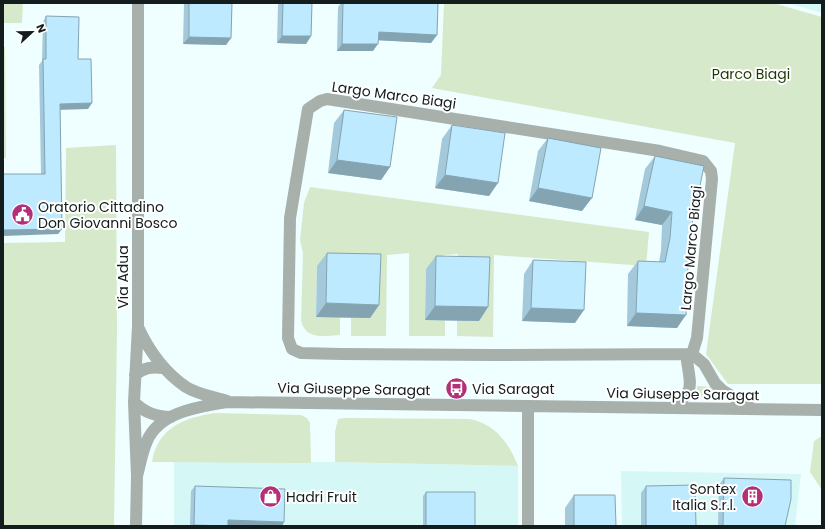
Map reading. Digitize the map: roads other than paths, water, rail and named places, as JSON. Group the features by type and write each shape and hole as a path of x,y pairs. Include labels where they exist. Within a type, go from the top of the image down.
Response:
{"street":[{"name":"Via Adua","path":"136,526 137,476 134,402 138,326 138,3"},
{"name":"Largo Marco Biagi","path":"674,408 690,391 691,384 687,361 692,354 698,338 712,179 711,171 703,161 660,151 327,99 320,101 308,109 290,218 288,338 292,348 301,353 341,354 692,354"},
{"name":"Via Giuseppe Saragat","path":"138,326 147,347 163,368 187,387 227,402"},
{"path":"692,354 704,364 715,384 722,390 756,410"},
{"path":"135,375 141,370 150,367 163,368"},
{"name":"Via Giuseppe Saragat","path":"134,402 143,411 155,416 171,417"},
{"name":"Via Giuseppe Saragat","path":"137,476 147,440 157,427 171,417 186,410 227,402 674,408 819,412"},
{"path":"528,406 528,526"}],"place":[{"name":"Oratorio Cittadino Don Giovanni Bosco","path":"23,215"},
{"name":"Via Saragat","path":"456,389"},
{"name":"Hadri Fruit","path":"270,497"},
{"name":"Sontex Italia S.r.l.","path":"752,497"}],"park label":[{"name":"Parco Biagi","path":"751,74"}]}
